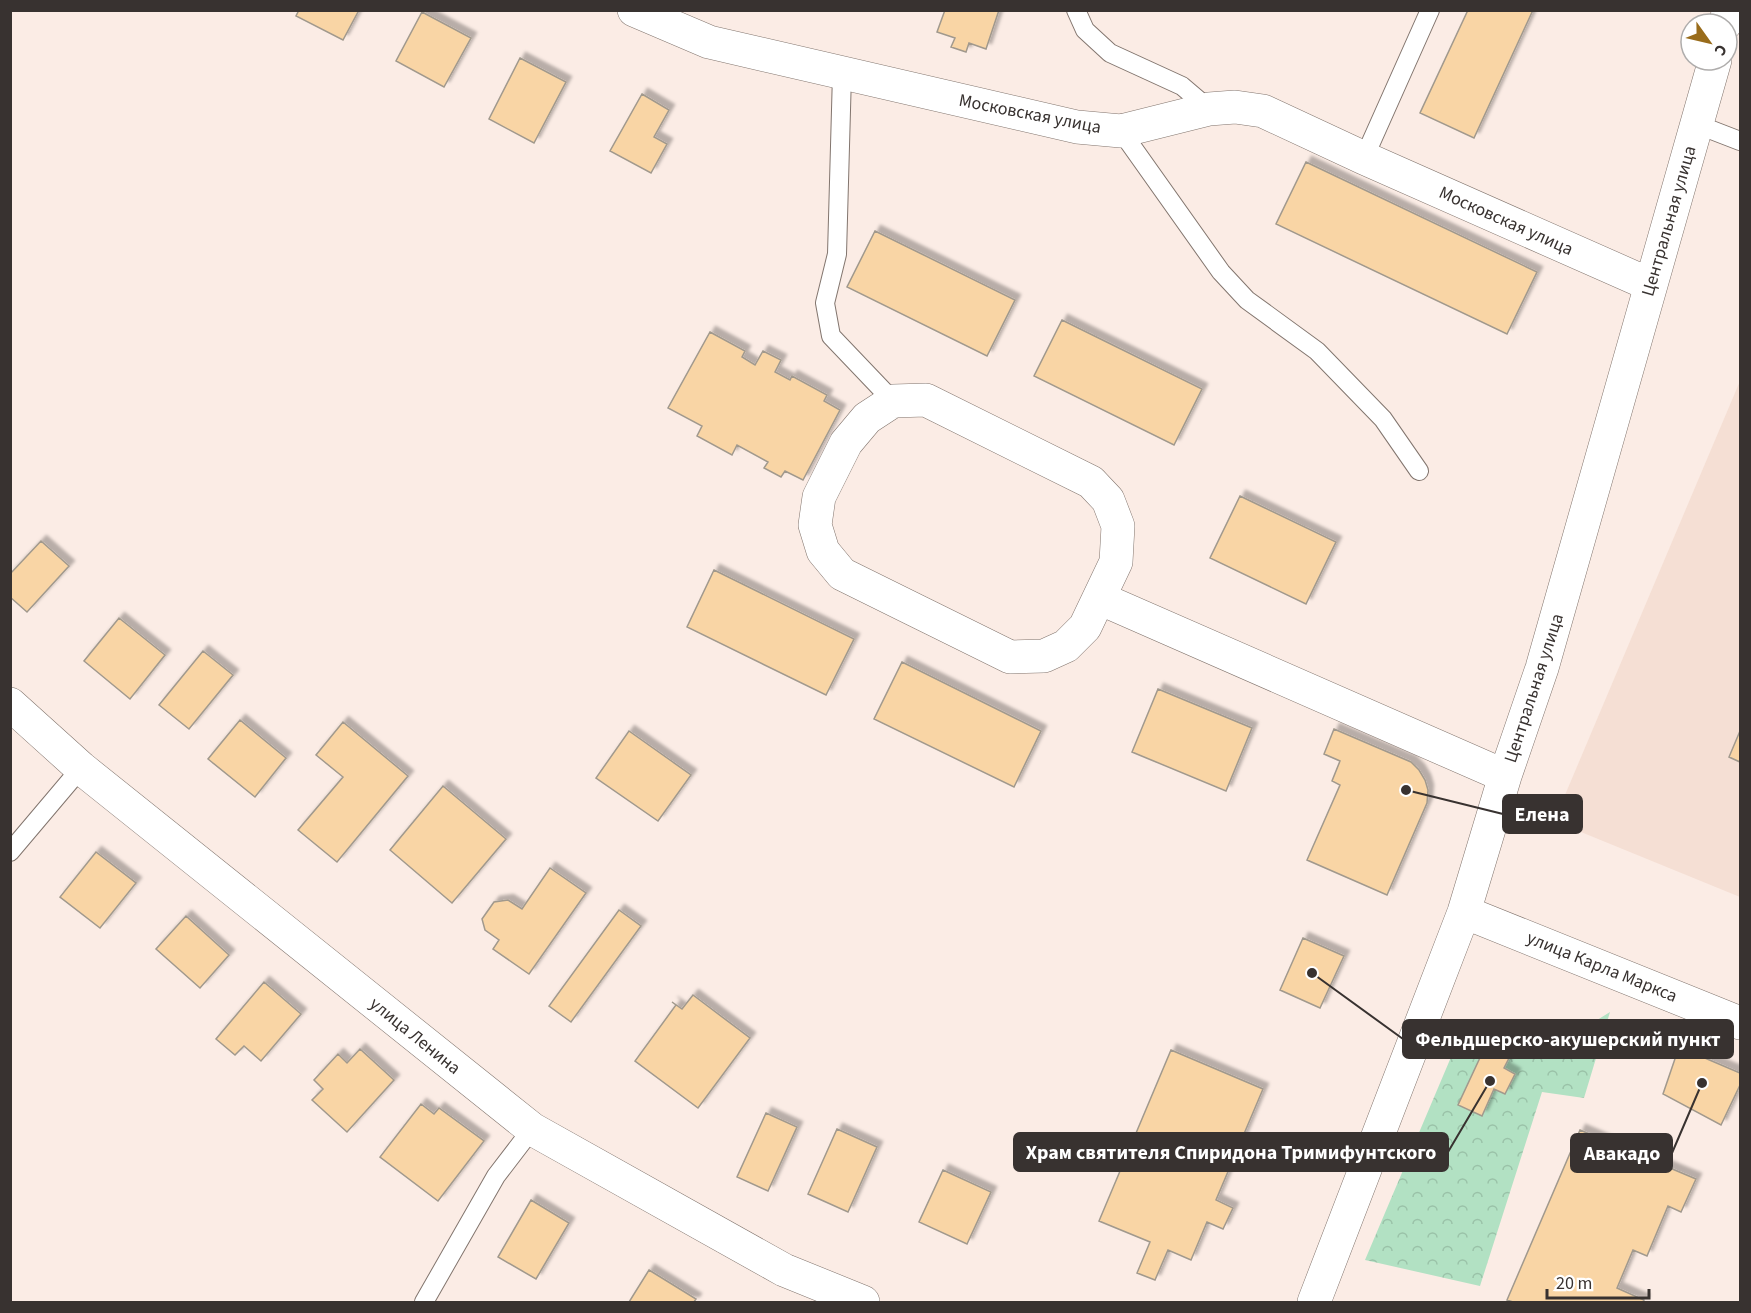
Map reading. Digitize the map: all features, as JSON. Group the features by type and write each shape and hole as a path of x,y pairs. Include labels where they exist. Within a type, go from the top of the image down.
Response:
{"street":[{"name":"Московская улица","path":"634,10 709,42 1077,127 1121,131 1209,109 1234,107 1263,111 1651,285"},
{"name":"Центральная улица","path":"1314,1302 1464,912 1505,776 1542,668 1711,72"},
{"path":"926,400 1091,482 1108,500 1118,526 1116,562 1100,598 1085,627 1066,646 1044,656 1010,657 842,574 823,551 815,525 819,497 846,443 867,418 893,401 926,400"},
{"path":"1100,598 1505,776"},
{"name":"улица Ленина","path":"10,704 81,768 532,1129 784,1270 863,1302"},
{"name":"улица Карла Маркса","path":"1464,912 1740,1023"}],"lane":[{"path":"1076,10 1085,30 1110,53 1182,86 1209,109"},
{"path":"1364,158 1430,10"},
{"path":"842,74 837,254 825,303 831,336 893,401"},
{"path":"1696,124 1740,141"},
{"path":"1121,131 1221,272 1247,300 1317,351 1383,419 1419,471"},
{"path":"10,852 81,768"},
{"path":"424,1302 496,1176 532,1129"}],"shaded area":[{"path":"1740,381 1740,897 1554,821"}],"green space":[{"path":"1610,1012 1584,1098 1542,1092 1480,1286 1365,1260 1457,1043 1565,1040"}],"building":[{"path":"299,10 359,10 343,40 296,16"},
{"path":"945,10 999,10 986,49 969,43 966,52 951,47 955,38 937,32"},
{"path":"1468,10 1533,10 1474,138 1420,113"},
{"path":"422,12 471,38 444,87 396,61"},
{"path":"520,58 566,82 534,143 489,119"},
{"path":"642,94 669,110 654,137 667,144 651,173 610,151"},
{"path":"1306,162 1537,272 1507,334 1276,224"},
{"path":"875,231 1015,300 987,356 847,287"},
{"path":"1062,320 1202,389 1174,445 1034,376"},
{"path":"710,332 745,351 742,357 755,365 763,351 781,360 775,372 790,380 792,376 827,395 824,401 840,410 803,480 785,471 781,477 764,468 768,462 737,445 732,455 697,436 702,426 668,408"},
{"path":"1240,496 1336,542 1306,604 1210,558"},
{"path":"41,541 69,566 27,612 10,597 10,574"},
{"path":"714,570 854,639 826,695 687,627"},
{"path":"119,618 165,655 130,699 84,661"},
{"path":"203,651 233,675 189,729 159,705"},
{"path":"902,662 1041,731 1014,787 874,719"},
{"path":"1158,689 1252,728 1226,791 1132,752"},
{"path":"240,720 286,758 255,797 208,759"},
{"path":"343,722 408,776 337,862 298,830 343,777 316,755"},
{"path":"1334,729 1411,762 1425,780 1428,790 1427,803 1387,895 1307,860 1340,785 1332,781 1340,761 1324,754"},
{"path":"629,731 691,775 658,821 596,778"},
{"path":"1740,731 1740,762 1729,757"},
{"path":"443,786 506,839 452,903 390,850"},
{"path":"96,852 136,883 100,928 60,897"},
{"path":"550,868 586,893 529,974 493,949 499,940 485,930 482,919 494,902 508,900 522,909"},
{"path":"619,910 641,926 571,1022 549,1006"},
{"path":"186,916 229,955 200,988 156,949"},
{"path":"1303,938 1344,956 1320,1008 1280,990"},
{"path":"264,982 301,1014 261,1061 244,1046 235,1055 216,1039"},
{"path":"693,995 750,1038 698,1108 635,1061 676,1005 672,1002 682,1009"},
{"path":"1485,1047 1509,1058 1504,1068 1515,1074 1505,1094 1494,1089 1482,1116 1458,1105"},
{"path":"1679,1047 1740,1073 1740,1085 1721,1125 1663,1094"},
{"path":"360,1049 394,1080 347,1132 312,1100 323,1089 314,1080 338,1054 347,1063"},
{"path":"1171,1050 1263,1089 1216,1200 1233,1208 1223,1229 1207,1222 1191,1260 1168,1250 1155,1280 1137,1273 1150,1242 1099,1221"},
{"path":"421,1104 434,1114 439,1108 484,1141 438,1201 380,1157"},
{"path":"766,1113 797,1127 768,1191 737,1177"},
{"path":"837,1129 877,1147 848,1212 808,1194"},
{"path":"1580,1130 1696,1179 1681,1212 1668,1206 1647,1256 1633,1250 1617,1288 1644,1300 1643,1302 1513,1302 1507,1300"},
{"path":"943,1170 991,1192 967,1244 919,1222"},
{"path":"531,1200 569,1223 536,1279 498,1257"},
{"path":"649,1270 696,1299 694,1302 629,1302"}],"place":[{"name":"Елена","path":"1406,790"},
{"name":"Фельдшерско-акушерский пункт","path":"1312,973"},
{"name":"Храм святителя Спиридона Тримифунтского","path":"1490,1081"},
{"name":"Авакадо","path":"1702,1083"}]}
